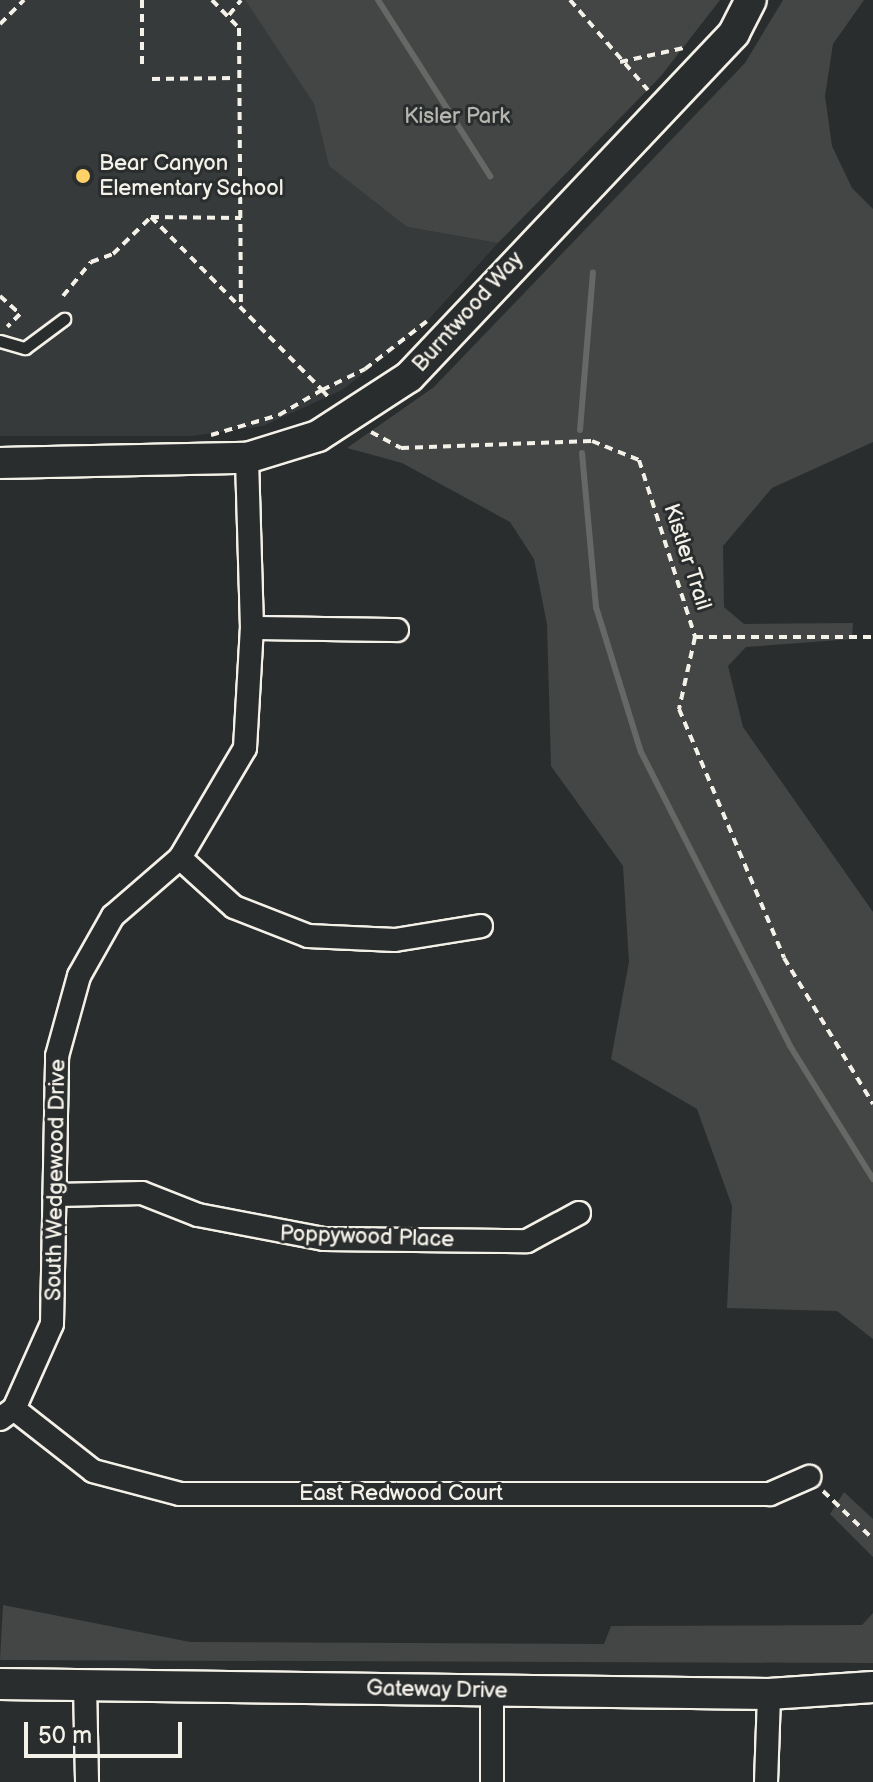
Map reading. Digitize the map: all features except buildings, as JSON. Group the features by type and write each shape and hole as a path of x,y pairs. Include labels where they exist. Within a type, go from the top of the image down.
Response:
{"street":[{"name":"Burntwood Way","path":"0,463 247,458 318,436 409,377 734,33 751,0"},
{"name":"South Wedgewood Drive","path":"7,1414 52,1324 57,1195 57,1056 79,976 113,916 180,858 245,748 252,628 247,458"},
{"path":"252,628 397,630"},
{"path":"180,858 234,907 308,936 395,940 481,926"},
{"name":"Poppywood Place","path":"57,1195 142,1193 198,1215 324,1239 527,1241 579,1213"},
{"name":"East Redwood Court","path":"7,1414 93,1471 180,1494 770,1494 809,1477"},
{"name":"Gateway Drive","path":"0,1684 769,1694 873,1687"},
{"path":"85,1685 87,1782"},
{"path":"492,1691 492,1782"},
{"path":"766,1782 769,1694"}],"lane":[{"path":"0,341 25,348 64,319"}],"path":[{"path":"0,24 24,0"},
{"path":"142,0 142,70"},
{"path":"212,0 239,28 236,78 241,304"},
{"path":"229,15 241,0"},
{"path":"570,0 620,62 666,103"},
{"path":"620,62 653,60 688,45"},
{"path":"152,79 236,78"},
{"path":"63,296 91,262 113,254 151,217 241,218"},
{"name":"Kistler Trail","path":"151,217 241,304 346,418 401,448 592,441 639,460 695,637 679,709 784,958 873,1104"},
{"path":"0,296 20,314 0,334"},
{"path":"209,439 216,428 279,415 365,369 428,321"},
{"path":"695,637 873,637"},
{"path":"809,1477 873,1539"}],"shaded area":[{"path":"0,0 245,0 314,104 329,166 407,227 498,243 418,331 342,390 263,426 192,436 0,436"}],"green space":[{"name":"Kisler Park","path":"245,0 720,0 661,76 498,243 407,227 329,166 314,104"},
{"path":"783,0 864,0 833,44 825,96 832,146 852,188 873,209 873,442 772,488 723,546 724,607 744,624 853,623 852,639 746,647 728,666 743,727 873,912 873,1339 837,1311 727,1308 732,1206 697,1109 611,1059 629,962 623,866 551,766 547,624 534,559 510,522 402,463 347,448 434,387 745,63"},
{"path":"844,1492 873,1519 873,1557 830,1514"},
{"path":"3,1605 190,1642 604,1644 611,1626 862,1625 873,1613 873,1663 0,1660"}],"waterway":[{"path":"378,0 490,176"},
{"path":"580,430 593,273"},
{"path":"582,453 596,607 641,752 790,1046 873,1179"}],"place":[{"name":"Bear Canyon Elementary School","path":"83,176"}]}
